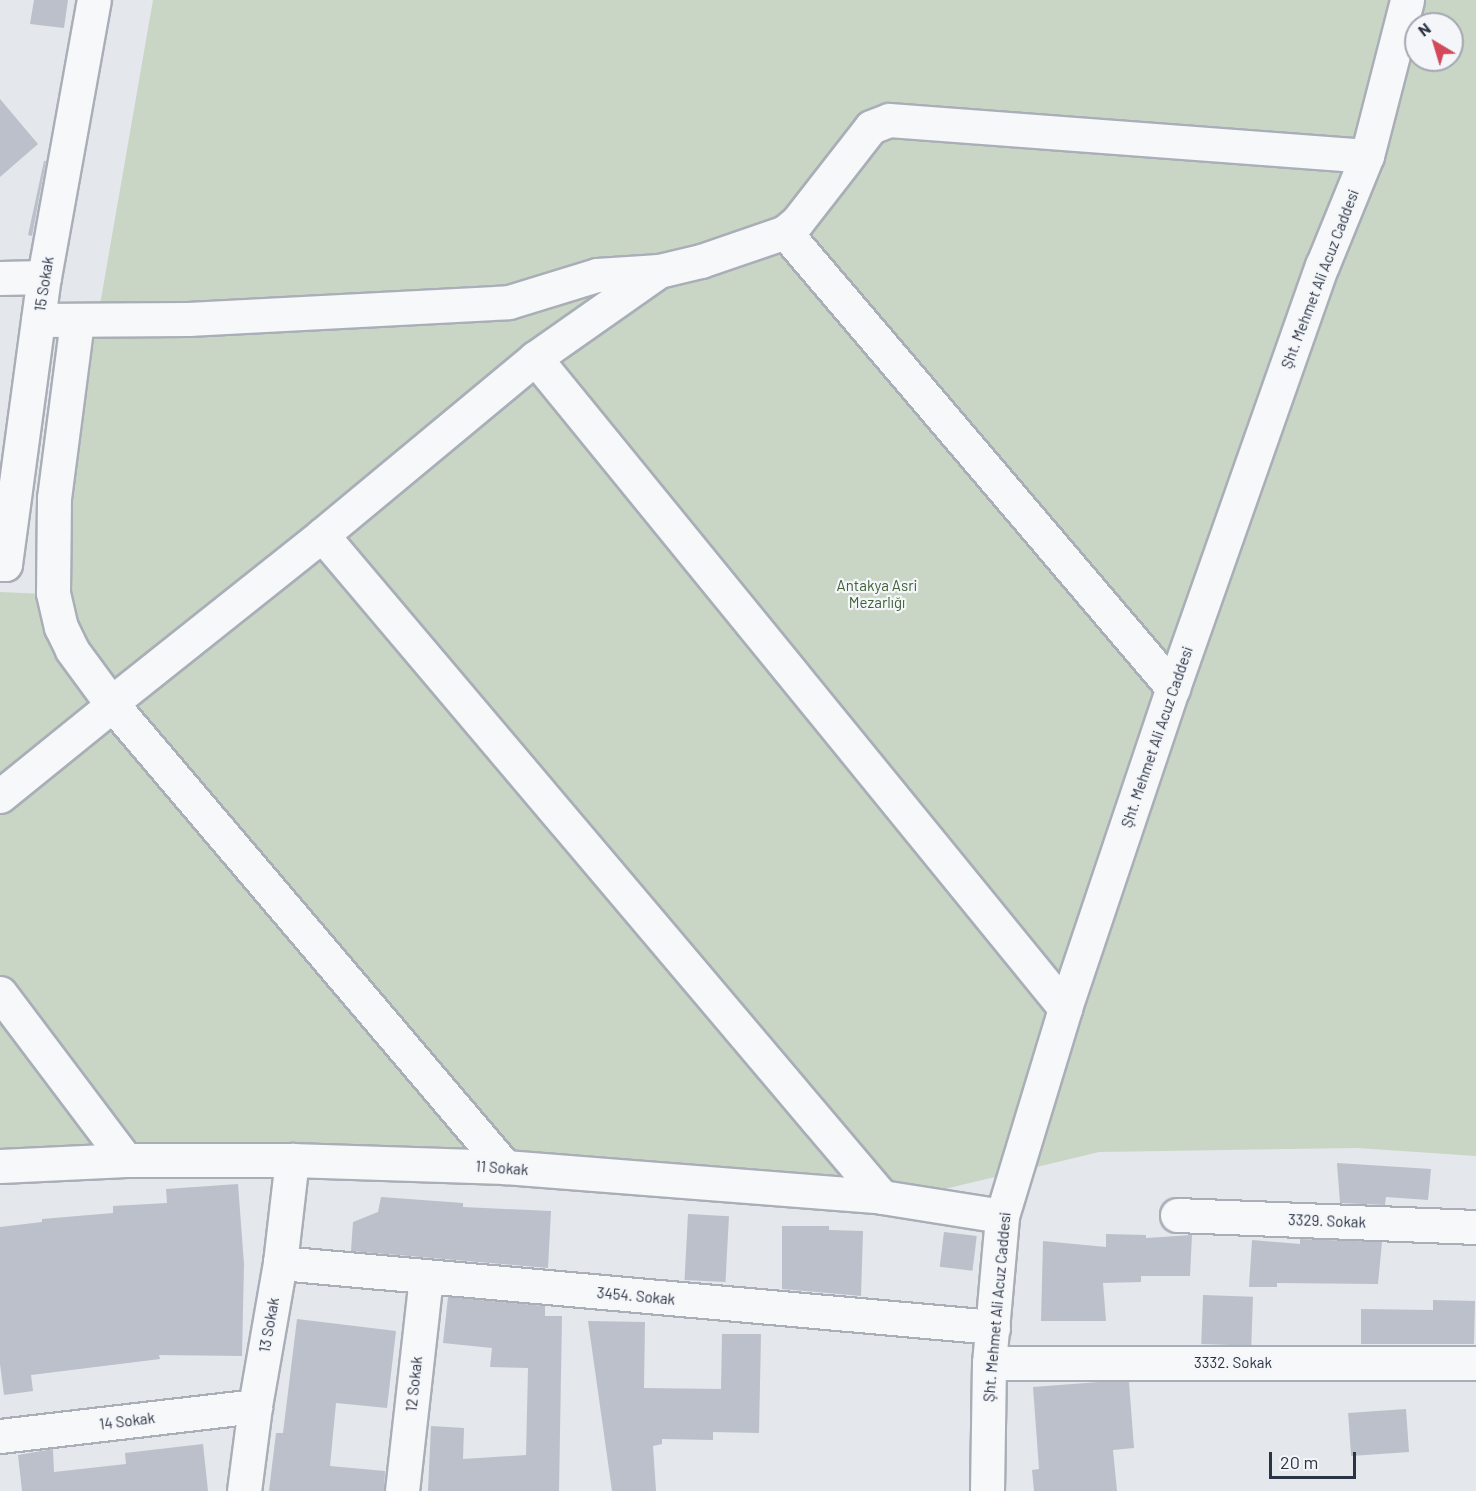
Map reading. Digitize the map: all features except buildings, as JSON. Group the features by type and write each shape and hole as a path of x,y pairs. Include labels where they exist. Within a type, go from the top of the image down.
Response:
{"street":[{"name":"15 Sokak","path":"0,564 5,564 44,278 94,0"},
{"name":"Şht. Mehmet Ali Acuz Caddesi","path":"987,1491 989,1363 1002,1216 1065,1008 1173,688 1322,266 1368,156 1407,0"},
{"path":"38,320 77,321 361,312 509,302 597,275 659,271 701,261 785,232 797,222 871,127 889,120 1368,156"},
{"path":"785,232 1173,688"},
{"path":"0,796 111,706 111,703 322,535 535,358 659,271"},
{"path":"0,278 44,278"},
{"path":"77,321 54,498 53,592 61,627 72,650 111,703 505,1167"},
{"path":"535,358 1065,1008"},
{"path":"322,535 882,1197"},
{"path":"0,993 126,1160"},
{"name":"11 Sokak","path":"0,1166 126,1160 292,1160 505,1167 882,1197 1002,1216"},
{"name":"13 Sokak","path":"244,1491 255,1406 280,1263 292,1160"},
{"name":"3329. Sokak","path":"1177,1215 1476,1227"},
{"name":"3454. Sokak","path":"280,1263 993,1327"},
{"name":"12 Sokak","path":"402,1491 426,1277"},
{"name":"3332. Sokak","path":"989,1363 1476,1363"},
{"name":"14 Sokak","path":"0,1436 255,1406"}],"green space":[{"name":"Antakya Asri Mezarlığı","path":"153,0 1476,0 1476,1156 1357,1148 1099,1152 932,1192 0,1162 0,592 70,595 73,460"}]}
